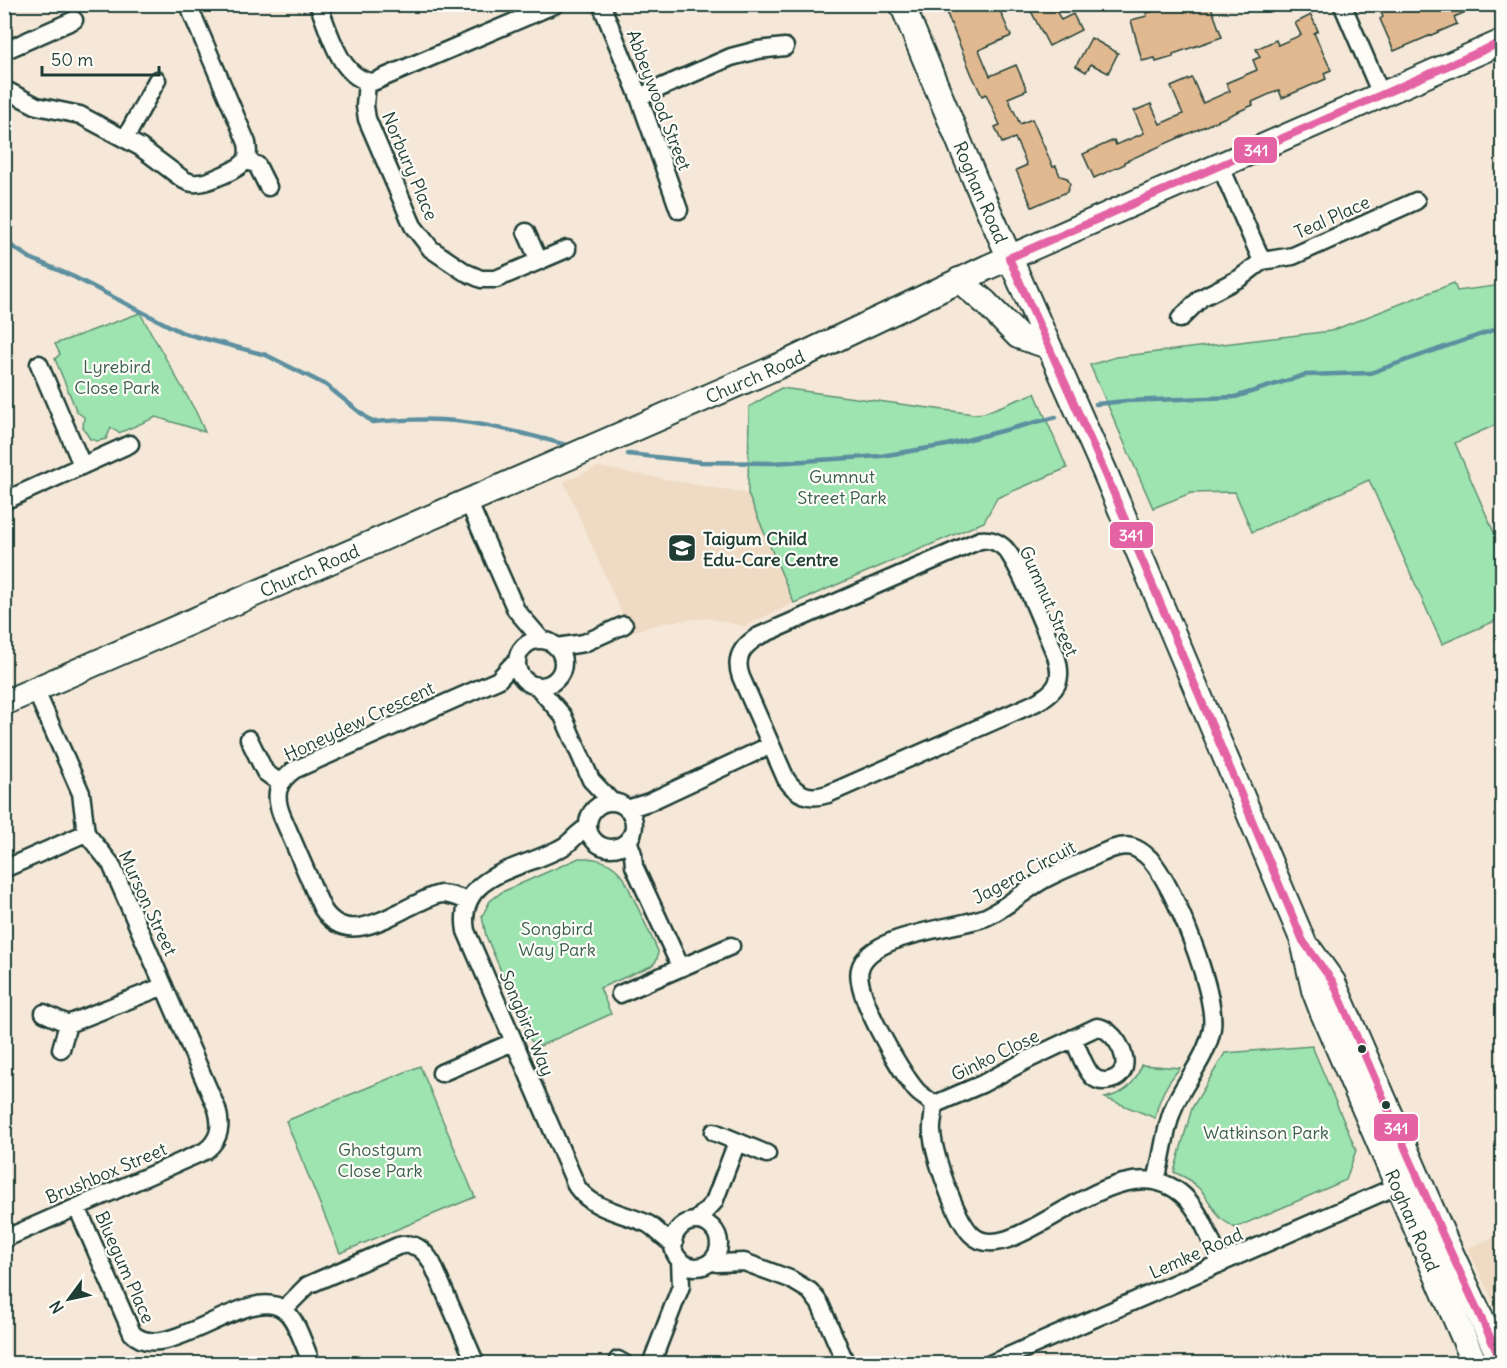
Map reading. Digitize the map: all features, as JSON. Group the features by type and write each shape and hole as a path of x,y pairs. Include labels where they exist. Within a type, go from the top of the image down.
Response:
{"main road":[{"name":"Roghan Road","path":"902,4 1048,346 1109,481 1304,941 1333,982 1475,1364"},
{"name":"Church Road","path":"4,702 788,362 959,280 1503,42"},
{"path":"959,280 986,303 1018,336 1048,346"},
{"name":"Roghan Road","path":"1407,1181 1503,1363"}],"street":[{"path":"4,89 37,106 80,115 156,158 190,183 205,182 240,167 246,160 248,150 243,132 188,4"},
{"path":"318,4 345,66 357,78 367,82 385,78 556,4"},
{"name":"Abbeywood Street","path":"601,4 639,97 679,210"},
{"path":"1342,4 1381,94"},
{"path":"4,51 74,20"},
{"path":"639,97 731,57 758,50 785,47"},
{"path":"125,139 157,80"},
{"name":"Norbury Place","path":"367,82 365,106 367,119 413,226 424,243 465,272 482,279 496,279 567,249"},
{"path":"246,160 257,165 268,187"},
{"path":"1220,165 1262,261"},
{"name":"Teal Place","path":"1180,320 1201,298 1240,278 1262,261 1293,256 1416,201"},
{"path":"526,232 539,261"},
{"path":"39,364 82,465"},
{"path":"4,501 130,444"},
{"path":"468,501 516,610 541,639"},
{"name":"Gumnut Street","path":"980,540 992,541 1007,550 1015,563 1058,664 1059,679 1051,693 1035,703 819,796 805,796 791,786 771,745 738,670 739,656 746,645 759,636 980,540"},
{"path":"516,610 518,637 522,647"},
{"path":"560,654 624,625"},
{"path":"525,676 551,683 557,679 563,667 560,654 547,640 534,640 522,647 516,658 525,676 562,716 591,780 624,810 634,826 622,844 604,847 591,834 590,815 594,810 606,803 624,810 649,802 771,745"},
{"name":"Honeydew Crescent","path":"468,901 452,896 436,896 360,928 346,928 331,920 322,908 278,807 276,794 280,783 288,774 300,767 498,680 515,681 525,676"},
{"path":"557,679 562,716"},
{"path":"4,869 86,833 81,793 35,689"},
{"path":"249,739 265,772 280,783"},
{"path":"591,780 590,793 594,810"},
{"name":"Murson Street","path":"86,833 111,864 164,986 217,1109 220,1125 218,1137"},
{"path":"468,901 486,881 591,834"},
{"path":"622,844 633,854 634,866 681,968"},
{"name":"Jagera Circuit","path":"933,1105 917,1091 902,1071 873,1016 859,982 860,968 866,956 876,949 909,935 984,917 1042,881 1106,851 1123,847 1138,849 1152,861 1164,879 1198,957 1213,1013 1210,1035 1205,1049 1171,1113 1156,1180"},
{"name":"Songbird Way","path":"468,901 465,916 468,938 582,1194 596,1204 651,1225 689,1224"},
{"path":"620,994 731,945"},
{"path":"44,1013 68,1024 164,986"},
{"path":"62,1049 68,1024"},
{"name":"Ginko Close","path":"933,1105 982,1084 1024,1060 1073,1038"},
{"path":"441,1073 513,1042"},
{"path":"933,1105 932,1132 938,1162 961,1218 970,1233 980,1240 993,1242 1008,1239 1051,1219 1097,1192 1137,1181 1156,1180 1176,1190 1192,1204 1221,1264"},
{"path":"714,1132 767,1154"},
{"name":"Brushbox Street","path":"4,1239 199,1154 211,1147 218,1137"},
{"path":"651,1364 681,1286 716,1256 714,1202 737,1142"},
{"name":"Lemke Road","path":"990,1364 1407,1181"},
{"path":"681,1286 674,1238 714,1202"},
{"name":"Bluegum Place","path":"77,1207 132,1333 141,1343 159,1352 258,1307 270,1305 284,1309"},
{"path":"689,1224 702,1222 744,1262"},
{"name":"Songbird Way","path":"651,1225 677,1252"},
{"path":"312,1364 294,1324 284,1309 308,1285 398,1246 412,1245 423,1250 432,1263 476,1364"},
{"path":"677,1252 684,1264 744,1262 790,1279 810,1291 820,1304 846,1364"}],"shaded area":[{"name":"Taigum Child Edu-Care Centre","path":"598,467 748,494 794,603 745,626 706,618 667,622 630,632 564,482"},
{"path":"1502,1234 1502,1321 1468,1248"}],"green space":[{"path":"1454,283 1457,291 1502,285 1502,422 1455,443 1502,551 1502,618 1442,644 1369,480 1252,532 1235,492 1191,493 1153,508 1090,365 1116,357 1331,331"},
{"name":"Lyrebird Close Park","path":"140,313 205,432 156,417 119,433 111,428 106,439 97,441 90,439 83,428 84,417 77,412 55,359 60,354 55,344"},
{"name":"Gumnut Street Park","path":"781,388 974,414 984,413 1035,393 1067,468 997,498 984,522 794,603 748,494 749,407"},
{"name":"Songbird Way Park","path":"579,858 592,858 604,862 615,868 624,878 658,951 657,958 651,966 600,988 611,1014 540,1046 531,1041 486,936 482,916 490,901 502,892"},
{"name":"Watkinson Park","path":"1312,1046 1356,1150 1346,1180 1235,1228 1220,1218 1202,1191 1188,1179 1174,1172 1192,1108 1225,1053"},
{"path":"1141,1065 1180,1068 1164,1092 1155,1118 1105,1098 1118,1094 1128,1087 1136,1078"},
{"name":"Ghostgum Close Park","path":"420,1066 475,1197 340,1253 286,1121"}],"building":[{"path":"943,4 997,4 1011,36 979,50 990,76 1016,65 1027,90 1008,98 1020,124 1032,119 1053,167 1056,166 1060,176 1067,178 1070,184 1067,192 1032,207 1016,170 1027,165 1015,138 1002,143 995,127 1000,125 986,94 982,96 972,75"},
{"path":"1043,4 1053,4 1061,20 1073,14 1081,30 1049,46 1031,11"},
{"path":"1170,4 1210,4 1222,37 1173,54 1173,57 1156,62 1155,58 1142,61 1131,20 1147,16 1146,13 1171,7"},
{"path":"1377,4 1484,4 1454,17 1457,24 1394,51 1380,19 1383,17"},
{"path":"1311,15 1318,31 1314,33 1331,70 1324,73 1326,79 1282,98 1279,90 1252,102 1253,105 1124,162 1125,164 1094,178 1083,154 1114,140 1116,145 1144,133 1134,111 1151,104 1160,124 1183,114 1171,87 1192,78 1203,103 1230,91 1226,83 1257,70 1253,60 1260,57 1256,49 1276,40 1278,45 1301,35 1295,23"},
{"path":"1091,38 1118,53 1108,73 1091,64 1086,72 1076,66"}],"waterway":[{"path":"4,241 30,258 74,277 183,333 266,355 326,385 372,422 424,419 456,421 512,431 566,445"},
{"path":"1096,404 1235,397 1305,375 1370,373 1502,327"},
{"path":"628,454 701,462 773,463 881,456 947,445 1056,417"}],"transit line":[{"name":"341","path":"1009,258 1502,42"},
{"name":"341","path":"1009,258 1104,470 1303,941 1333,982 1445,1240 1502,1363"}],"place":[{"name":"Taigum Child Edu-Care Centre","path":"682,548"}]}
